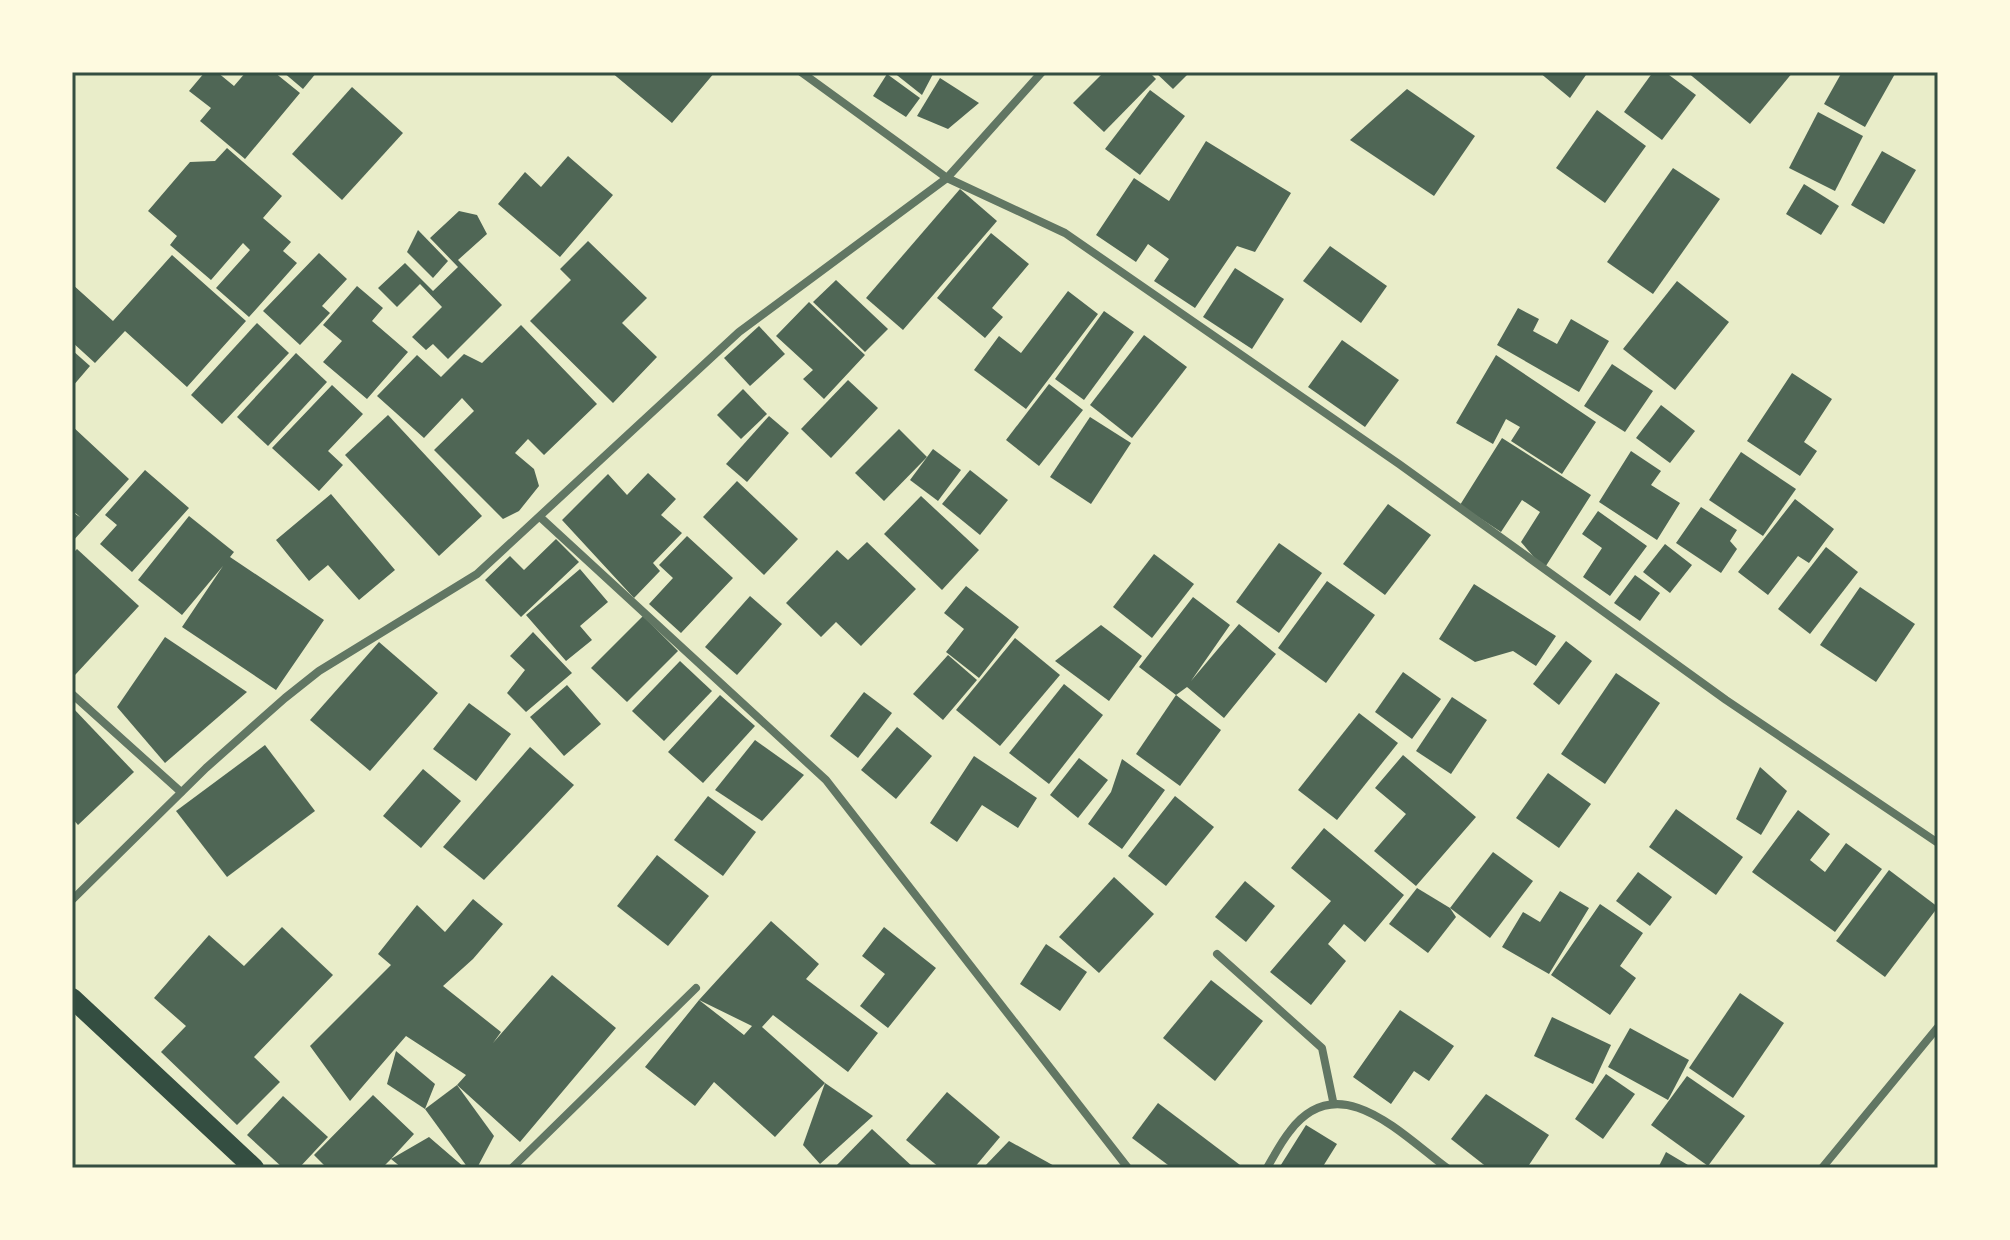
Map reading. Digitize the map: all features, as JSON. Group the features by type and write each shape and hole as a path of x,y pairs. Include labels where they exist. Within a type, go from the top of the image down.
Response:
{"main road":[{"path":"72,998 254,1168"}],"street":[{"path":"801,72 947,178 1065,233 1399,464 1726,700 1938,843"},
{"path":"72,900 181,792 319,671 477,574 739,332 947,178 1042,72"},
{"path":"540,517 826,780 1128,1168"},
{"path":"72,694 181,792"},
{"path":"1217,954 1322,1048 1333,1101"},
{"path":"512,1168 696,988"},
{"path":"1822,1168 1938,1027"},
{"path":"1267,1168 1291,1129 1309,1112 1333,1101 1368,1110 1447,1168"}],"building":[{"path":"205,72 217,72 234,86 246,72 274,72 300,93 245,159 200,121 211,108 189,91"},
{"path":"283,72 317,72 303,89"},
{"path":"611,72 668,74 715,72 672,123"},
{"path":"893,72 934,72 922,95"},
{"path":"1104,72 1149,72 1156,79 1104,132 1073,103"},
{"path":"1155,72 1190,72 1173,89"},
{"path":"1539,72 1588,72 1570,98"},
{"path":"1653,72 1665,72 1696,95 1662,140 1624,112"},
{"path":"1687,72 1793,72 1750,124"},
{"path":"1842,72 1896,72 1865,127 1824,104"},
{"path":"887,74 920,98 906,117 873,96"},
{"path":"940,78 979,103 948,129 917,116"},
{"path":"352,87 403,133 342,200 292,154"},
{"path":"1407,89 1475,136 1434,196 1350,140"},
{"path":"1150,90 1185,116 1140,175 1105,149"},
{"path":"1597,110 1646,146 1605,203 1556,168"},
{"path":"1818,112 1863,136 1835,191 1789,168"},
{"path":"1206,141 1291,193 1255,252 1237,246 1195,308 1154,281 1169,259 1148,244 1136,262 1096,235 1134,178 1169,201"},
{"path":"227,148 282,196 263,218 291,242 283,251 297,263 249,317 216,288 250,250 243,243 211,280 170,245 177,236 148,211 190,162 215,161"},
{"path":"1882,151 1916,170 1884,224 1851,205"},
{"path":"568,156 613,195 560,257 498,204 525,172 541,187"},
{"path":"1673,168 1720,199 1653,294 1607,262"},
{"path":"1804,184 1839,206 1821,235 1786,214"},
{"path":"960,189 997,221 903,330 866,298"},
{"path":"459,211 477,215 487,234 458,260 502,305 448,359 433,344 426,350 412,337 442,307 420,284 397,307 378,288 405,263 433,291 458,267 430,238"},
{"path":"418,230 448,261 433,278 407,252"},
{"path":"991,233 1029,264 992,308 1003,317 985,338 937,298"},
{"path":"588,241 647,298 622,323 657,357 613,403 530,321 571,280 560,269"},
{"path":"1330,246 1387,286 1361,323 1303,281"},
{"path":"319,253 347,279 322,306 330,313 300,345 263,311"},
{"path":"172,255 246,321 187,387 125,331 95,363 72,342 72,284 113,321"},
{"path":"1235,268 1284,299 1252,349 1203,317"},
{"path":"836,280 888,329 865,352 813,302"},
{"path":"1677,281 1729,322 1675,390 1623,349"},
{"path":"357,286 383,308 372,321 408,352 367,399 323,362 342,341 323,325"},
{"path":"1068,291 1098,314 1026,409 974,370 999,336 1021,353"},
{"path":"809,302 865,355 824,399 803,379 813,370 776,336"},
{"path":"1518,308 1539,319 1533,331 1557,344 1571,319 1609,341 1579,392 1497,345"},
{"path":"1104,311 1134,332 1084,400 1055,379"},
{"path":"257,323 289,353 222,424 191,395"},
{"path":"521,325 597,404 544,455 528,439 515,453 534,469 539,486 519,511 503,519 434,450 474,411 462,398 424,438 377,396 417,355 441,377 464,354 482,363"},
{"path":"759,326 785,354 750,386 724,358"},
{"path":"1144,335 1187,367 1132,438 1090,405"},
{"path":"1342,340 1399,380 1365,427 1308,387"},
{"path":"72,350 90,366 72,387"},
{"path":"296,353 327,382 268,446 237,417"},
{"path":"1496,355 1596,422 1562,474 1511,441 1520,427 1506,419 1493,444 1456,423"},
{"path":"1612,364 1653,391 1625,432 1584,406"},
{"path":"1792,373 1832,399 1804,442 1817,451 1800,476 1747,441"},
{"path":"848,380 878,408 831,458 801,429"},
{"path":"1049,384 1083,410 1039,466 1006,440"},
{"path":"332,385 363,414 328,451 343,465 319,491 272,448"},
{"path":"743,389 767,414 741,439 717,415"},
{"path":"1661,405 1695,431 1670,463 1636,438"},
{"path":"388,415 482,516 439,556 345,455"},
{"path":"769,416 789,433 747,482 726,464"},
{"path":"1090,417 1131,443 1091,504 1050,477"},
{"path":"72,426 129,479 72,542 72,512 80,517 72,510"},
{"path":"899,429 927,457 884,501 855,473"},
{"path":"1502,438 1591,495 1544,569 1521,542 1540,512 1522,500 1501,532 1460,505"},
{"path":"933,449 961,470 938,501 910,480"},
{"path":"1631,451 1661,471 1651,485 1680,503 1657,540 1599,502"},
{"path":"1741,452 1796,489 1763,536 1709,500"},
{"path":"145,470 189,508 132,572 100,544 117,525 105,515"},
{"path":"970,470 1008,500 980,535 942,504"},
{"path":"648,473 676,499 661,515 682,533 653,563 660,571 634,598 562,520 608,474 627,495"},
{"path":"737,481 798,539 764,575 703,517"},
{"path":"331,494 395,570 359,600 328,565 309,581 276,540"},
{"path":"921,496 979,550 942,590 884,534"},
{"path":"1795,499 1834,529 1809,563 1798,556 1768,595 1738,572"},
{"path":"1388,504 1431,535 1385,595 1343,564"},
{"path":"1701,507 1737,530 1730,541 1737,549 1721,573 1676,543"},
{"path":"1598,511 1647,546 1610,596 1583,577 1602,548 1582,534"},
{"path":"189,516 234,552 230,557 324,620 276,690 182,627 223,566 182,615 138,580"},
{"path":"687,536 733,578 681,633 649,604 673,578 659,565"},
{"path":"556,539 579,562 521,617 485,580 510,556 524,570"},
{"path":"867,542 916,589 861,646 836,622 821,637 786,603 837,550 848,560"},
{"path":"1279,543 1322,573 1279,633 1236,602"},
{"path":"1665,544 1692,565 1670,593 1643,572"},
{"path":"1826,547 1858,572 1810,634 1778,609"},
{"path":"77,549 139,606 75,675 72,672 72,554"},
{"path":"1154,554 1194,584 1152,638 1113,607"},
{"path":"580,569 608,602 580,626 592,640 566,661 526,615"},
{"path":"1635,575 1660,593 1640,621 1614,603"},
{"path":"1327,581 1375,615 1326,683 1278,648"},
{"path":"1474,584 1556,636 1536,666 1513,651 1475,662 1439,639"},
{"path":"966,586 1019,627 979,678 946,652 964,629 944,613"},
{"path":"1860,587 1915,624 1876,682 1820,645"},
{"path":"750,596 782,624 737,675 705,647"},
{"path":"1193,597 1230,625 1191,681 1239,624 1276,654 1224,718 1187,687 1176,695 1139,667"},
{"path":"643,616 678,651 627,702 591,668"},
{"path":"1101,625 1142,656 1109,701 1055,661"},
{"path":"533,632 572,673 526,712 507,693 525,670 510,656"},
{"path":"165,637 247,692 165,763 117,707"},
{"path":"1015,638 1060,675 1000,746 956,710"},
{"path":"1566,641 1592,661 1559,705 1533,684"},
{"path":"379,642 438,693 370,771 310,720"},
{"path":"948,655 977,680 943,720 913,694"},
{"path":"680,661 712,691 664,741 632,711"},
{"path":"1403,672 1441,699 1412,739 1375,712"},
{"path":"1616,673 1660,703 1605,784 1561,754"},
{"path":"1064,684 1103,715 1049,784 1009,753"},
{"path":"567,685 601,724 564,756 530,717"},
{"path":"864,692 892,713 858,758 830,736"},
{"path":"720,695 755,726 703,783 668,752"},
{"path":"1176,695 1221,730 1180,786 1136,754"},
{"path":"1452,697 1487,720 1451,774 1416,751"},
{"path":"469,703 511,734 476,781 433,749"},
{"path":"72,707 134,772 78,825 72,818"},
{"path":"1359,713 1398,743 1337,820 1298,790"},
{"path":"897,727 932,756 896,799 861,770"},
{"path":"755,740 804,775 762,821 715,790"},
{"path":"265,745 315,811 227,877 176,811"},
{"path":"530,747 574,785 484,880 443,847"},
{"path":"1403,755 1476,817 1416,886 1374,851 1406,814 1375,788"},
{"path":"974,756 1037,798 1018,828 982,805 957,842 930,823"},
{"path":"1079,758 1108,780 1078,818 1050,795"},
{"path":"1122,759 1165,790 1122,849 1088,824 1111,792"},
{"path":"1760,767 1787,791 1761,835 1736,819"},
{"path":"423,769 461,801 421,848 383,816"},
{"path":"1548,773 1591,804 1559,848 1516,818"},
{"path":"708,796 756,832 723,876 674,840"},
{"path":"1175,796 1214,827 1166,886 1128,856"},
{"path":"1676,809 1743,857 1716,895 1649,847"},
{"path":"1798,810 1830,834 1810,860 1825,872 1846,843 1882,869 1835,932 1752,872"},
{"path":"1324,828 1404,895 1365,942 1344,924 1328,944 1346,961 1311,1005 1270,972 1331,901 1291,868"},
{"path":"1493,852 1533,881 1490,938 1450,908"},
{"path":"657,855 709,896 668,946 617,906"},
{"path":"1889,870 1938,907 1885,977 1836,941"},
{"path":"1638,872 1672,897 1650,926 1616,901"},
{"path":"1114,877 1154,914 1099,973 1059,937"},
{"path":"1245,881 1275,906 1246,942 1215,917"},
{"path":"1417,888 1450,908 1456,917 1428,953 1389,924"},
{"path":"1560,891 1589,908 1549,974 1502,947 1523,912 1540,922"},
{"path":"473,899 503,924 473,959 443,986 501,1032 493,1043 552,975 616,1028 520,1142 457,1085 466,1075 406,1036 350,1101 310,1046 391,965 378,954 417,905 445,932"},
{"path":"1600,904 1643,933 1620,966 1636,978 1610,1015 1551,975"},
{"path":"771,921 819,964 806,979 878,1033 848,1072 773,1015 762,1027 825,1083 775,1137 714,1082 695,1106 645,1067 699,1000","holes":["699,1000 752,1026 744,1035"]},
{"path":"282,927 333,975 254,1057 280,1082 237,1125 161,1052 186,1026 154,998 209,935 244,966"},
{"path":"884,927 936,968 888,1028 860,1006 885,974 862,956"},
{"path":"1046,944 1087,972 1060,1011 1020,984"},
{"path":"1211,980 1263,1021 1215,1081 1163,1038"},
{"path":"1740,993 1784,1023 1733,1098 1689,1068"},
{"path":"1400,1010 1454,1046 1429,1081 1414,1071 1391,1104 1353,1077"},
{"path":"1552,1017 1611,1045 1593,1084 1534,1056"},
{"path":"1630,1028 1689,1060 1668,1100 1608,1067"},
{"path":"396,1051 435,1084 425,1109 387,1084"},
{"path":"1606,1074 1635,1094 1603,1139 1575,1119"},
{"path":"1687,1076 1745,1116 1708,1166 1651,1125"},
{"path":"825,1083 873,1116 820,1164 803,1145"},
{"path":"457,1085 494,1136 477,1168 468,1168 425,1109"},
{"path":"947,1092 1000,1137 974,1168 940,1168 906,1140"},
{"path":"1486,1094 1549,1135 1527,1168 1488,1168 1451,1139"},
{"path":"373,1095 414,1134 382,1168 327,1168 314,1155"},
{"path":"283,1096 328,1137 299,1168 283,1168 247,1135"},
{"path":"1158,1103 1244,1168 1172,1168 1132,1138"},
{"path":"1306,1125 1337,1144 1322,1168 1279,1168"},
{"path":"872,1129 914,1168 834,1168"},
{"path":"429,1137 465,1168 402,1168 391,1159"},
{"path":"1009,1141 1058,1168 983,1168"},
{"path":"1666,1152 1693,1168 1658,1168"}]}
